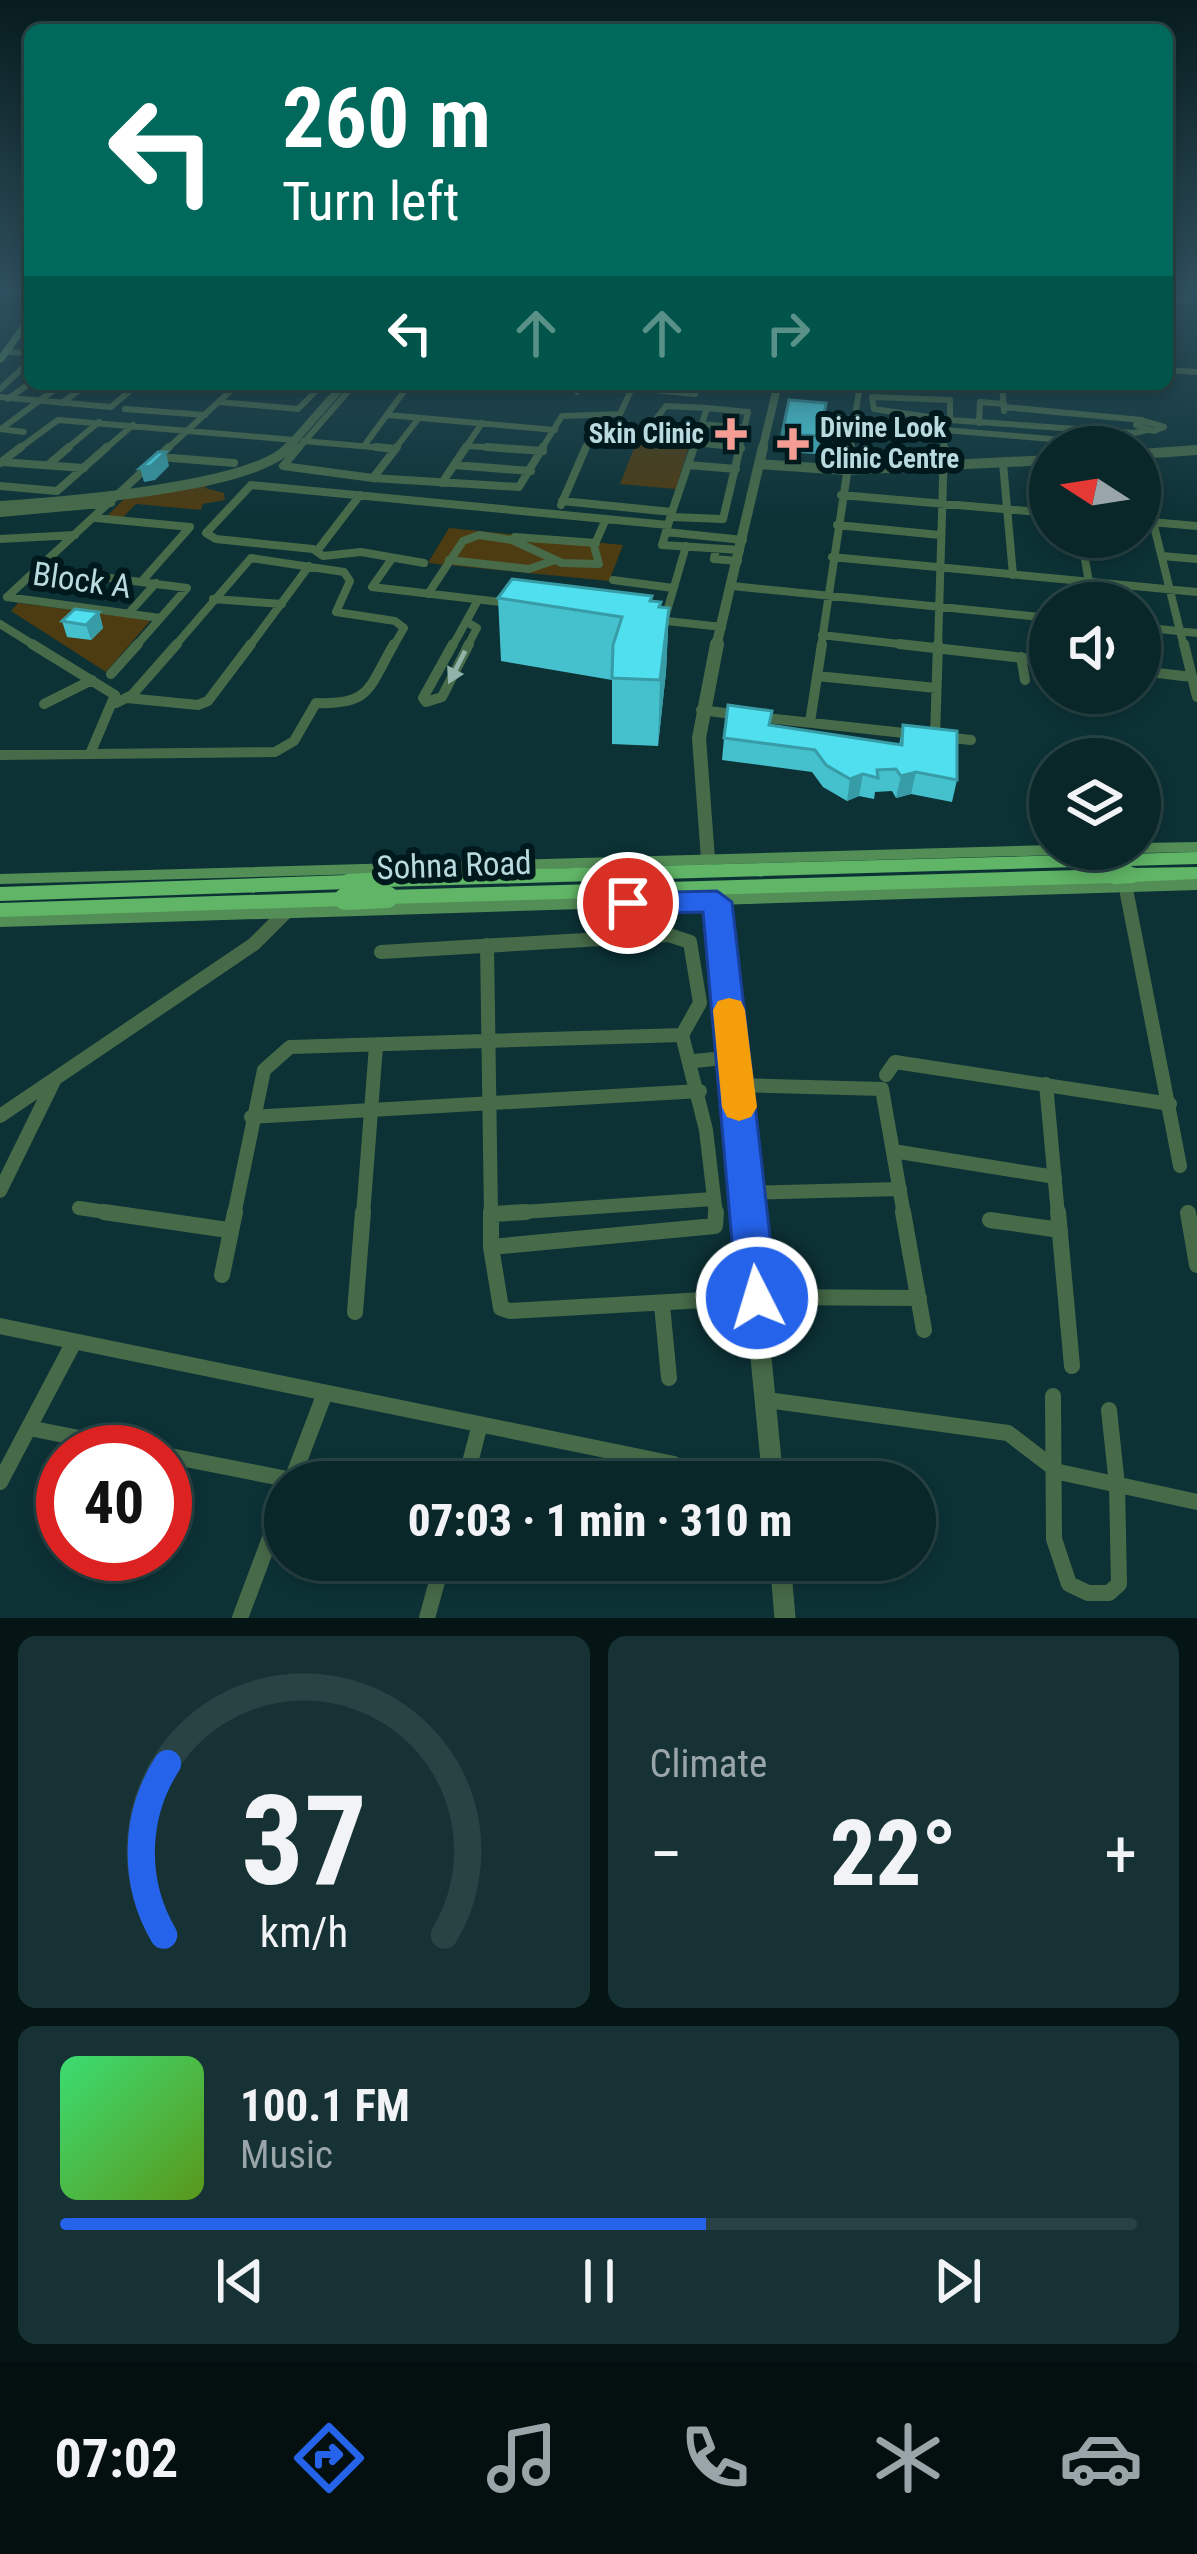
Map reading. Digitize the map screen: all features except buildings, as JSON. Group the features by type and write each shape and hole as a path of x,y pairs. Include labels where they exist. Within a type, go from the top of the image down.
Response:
{"highway":[{"name":"Sohna Road","path":"1161,860 1197,858"},
{"name":"Sohna Road","path":"0,894 351,890 1029,866"},
{"name":"Sohna Road","path":"1161,868 1197,873"},
{"name":"Sohna Road","path":"0,910 351,890"}],"main road":[{"path":"1161,854 1197,847"},
{"path":"0,879 351,890 708,860 1029,862"},
{"path":"383,889 717,902 1048,870"},
{"path":"1146,870 1197,884"},
{"path":"0,921 286,912 351,890"}],"street":[{"path":"2,397 21,370"},
{"path":"1,429 53,390"},
{"path":"62,403 78,390"},
{"path":"2,397 111,407 132,390"},
{"path":"219,402 234,390"},
{"path":"219,402 298,409 316,392 297,390"},
{"path":"335,390 293,440 283,466 287,470 514,488 523,485 565,414 620,414 631,390"},
{"path":"0,506 116,498 264,465 349,390"},
{"path":"364,446 405,390"},
{"path":"708,860 701,710 777,390"},
{"path":"810,722 859,390"},
{"path":"1002,390 1004,424"},
{"path":"934,736 940,503 942,463 947,425 950,400 872,397 872,408 878,410 947,425 1029,435"},
{"name":"Block A","path":"160,618 7,597 219,402"},
{"path":"979,423 980,402 1142,420 1161,423 1161,428"},
{"path":"424,563 361,552 334,557 216,539 206,533 247,486 360,495 557,514 606,518 723,520 748,412 662,407 648,429 595,427 557,514"},
{"path":"707,408 662,545 716,548 714,559 740,550"},
{"path":"124,409 205,416"},
{"path":"388,415 555,430"},
{"path":"373,478 419,418"},
{"path":"1142,420 1136,424 1142,426"},
{"path":"1,462 53,421 395,448"},
{"path":"48,466 100,422"},
{"path":"442,484 482,423"},
{"path":"702,424 746,428"},
{"path":"0,486 55,491 133,425"},
{"path":"947,425 1054,426"},
{"path":"1,429 24,432"},
{"path":"1161,438 1173,449"},
{"path":"695,443 740,448"},
{"path":"467,446 543,451"},
{"path":"1161,450 1197,448"},
{"path":"160,457 234,463"},
{"path":"760,464 845,468 1029,458"},
{"path":"942,463 1029,460"},
{"path":"1,462 84,469"},
{"path":"1003,463 1013,574"},
{"path":"688,464 736,469"},
{"path":"454,465 531,471"},
{"path":"317,551 360,495"},
{"path":"841,495 1029,511"},
{"path":"562,501 669,521 740,550"},
{"name":"Block A","path":"96,518 190,526 142,581"},
{"path":"506,539 582,569 599,564 596,543 606,518"},
{"path":"1161,523 1197,526"},
{"path":"837,526 940,535"},
{"name":"Block A","path":"0,539 76,535"},
{"path":"428,594 472,535 596,543"},
{"name":"Block A","path":"0,551 16,538"},
{"path":"664,621 686,546"},
{"path":"1161,552 1197,697"},
{"path":"1162,556 1197,559"},
{"path":"832,557 1089,582 1085,558"},
{"path":"0,755 275,752 294,741 316,703 361,699 404,628 395,621 336,612 349,576 251,558 121,701 90,754"},
{"path":"392,560 373,587 521,604"},
{"path":"449,560 529,569 552,561"},
{"path":"0,624 121,701 198,705 208,701 309,566"},
{"name":"Block A","path":"40,569 187,588 111,674"},
{"path":"613,580 674,588"},
{"path":"128,614 156,583"},
{"name":"Block A","path":"0,584 15,590"},
{"path":"732,586 1029,616"},
{"path":"1161,589 1197,592"},
{"path":"213,598 282,604"},
{"path":"466,622 476,628 442,697 426,702 423,698 478,600"},
{"path":"644,619 722,627"},
{"path":"1161,629 1197,633"},
{"path":"0,638 14,632"},
{"path":"822,635 1029,658"},
{"path":"1021,657 1025,680"},
{"path":"1161,673 1192,677"},
{"path":"817,676 936,688"},
{"path":"44,704 92,680"},
{"path":"701,710 971,740"},
{"path":"1121,870 1180,1166"},
{"path":"717,902 771,1461"},
{"path":"0,1116 254,944 286,912"},
{"path":"222,1276 264,1070 290,1047 682,1034 699,1015 702,996 690,942 669,935 381,952"},
{"path":"487,945 492,1041 491,1246 496,1298 510,1311 757,1298 919,1298"},
{"path":"491,1246 700,1231 715,1226 700,1091 682,1034"},
{"path":"355,1312 376,1046"},
{"path":"694,1061 735,1057"},
{"path":"886,1075 895,1062 1170,1104"},
{"path":"0,1191 54,1080"},
{"path":"737,1084 882,1089 924,1330"},
{"path":"1046,1084 1072,1366"},
{"path":"251,1117 700,1091"},
{"path":"893,1151 1055,1177"},
{"path":"747,1193 900,1189"},
{"path":"493,1214 713,1199"},
{"path":"79,1208 228,1230"},
{"path":"1188,1213 1197,1265"},
{"path":"990,1220 1060,1230"},
{"path":"662,1305 670,1378"},
{"path":"0,1326 479,1428 658,1461"},
{"path":"0,1483 74,1342"},
{"path":"299,1461 325,1393"},
{"path":"1053,1396 1054,1539 1069,1584 1088,1593 1108,1593 1119,1584 1117,1485 1108,1410"},
{"path":"767,1400 1008,1433 1050,1468 1197,1502"},
{"path":"28,1428 36,1430"},
{"path":"470,1461 479,1428"},
{"path":"192,1461 264,1475"},
{"path":"240,1618 264,1554"},
{"path":"427,1618 437,1581"},
{"path":"782,1581 785,1618"}],"shaded area":[{"path":"662,424 695,427 676,489 620,484 641,430"},
{"path":"213,480 205,488 224,493 225,500 203,504 201,510 136,504 122,518 107,516 125,498"},
{"path":"449,528 623,545 609,581 428,563"},
{"path":"18,603 151,620 106,672 11,611"}],"slow traffic":[{"path":"729,1010 739,1107"}],"place":[{"name":"Skin Clinic","path":"731,434"},
{"name":"Divine Look Clinic Centre","path":"793,444"}],"route":[{"path":"628,903 717,902 757,1298"}]}
